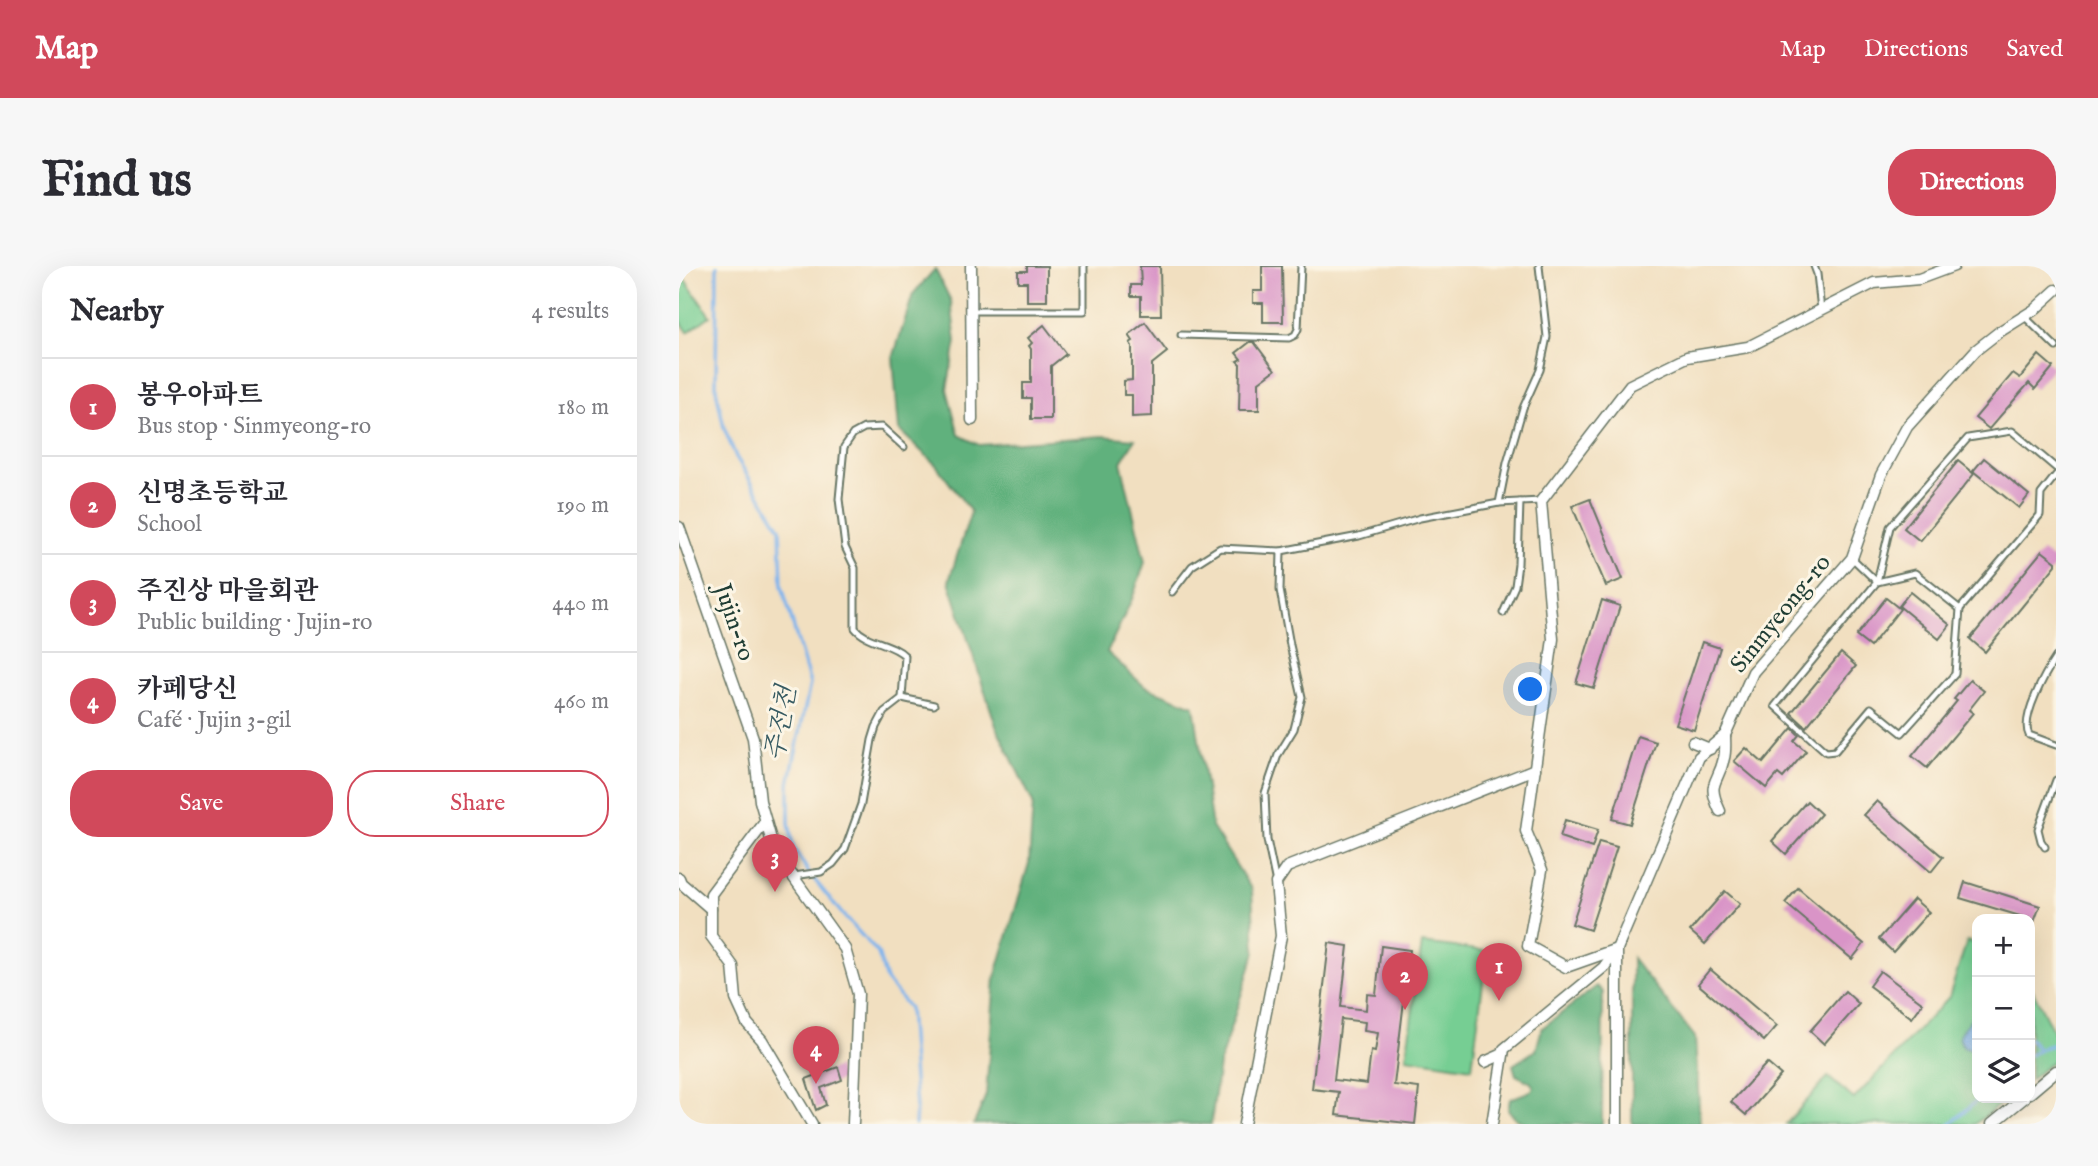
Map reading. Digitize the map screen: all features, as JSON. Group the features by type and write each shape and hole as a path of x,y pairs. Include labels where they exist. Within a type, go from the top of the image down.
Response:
{"street":[{"path":"971,266 972,420"},
{"path":"1617,1124 1617,949 1566,967 1528,946 1542,870 1526,831 1553,639 1541,501 1630,385 1687,357 1748,347 1874,284 1919,279 1954,266"},
{"name":"Sinmyeong-ro","path":"1503,1054 1504,1049 1604,967 1617,949 1699,757 1725,735 1753,672 1851,558 1881,475 1907,427 1976,350 2056,290"},
{"name":"Jujin-ro","path":"679,527 753,738 760,801 774,850 797,876 845,948 858,994 853,1124"},
{"path":"1720,811 1713,796 1713,788 1724,757 1725,735"},
{"path":"1693,742 1710,749"},
{"path":"1244,1124 1281,936 1276,883 1287,867 1535,769"},
{"path":"765,822 711,894 711,936 733,967 736,999 747,1023 762,1040 812,1124"},
{"path":"679,878 681,883 711,909"},
{"path":"1485,1062 1503,1054"},
{"path":"1492,1124 1503,1054"},
{"path":"2035,1089 2056,1072"},
{"path":"1996,1123 2018,1103"}],"lane":[{"path":"971,311 1084,311 1084,266"},
{"path":"1181,335 1289,338 1298,329 1301,266"},
{"path":"1499,503 1507,463 1523,408 1540,370 1547,337 1539,266"},
{"path":"1814,266 1821,310"},
{"path":"2024,316 2056,346"},
{"path":"797,876 818,872 833,864 845,849 861,804 872,740 884,712 902,698 905,656 898,649 860,635 855,628 855,568 845,547 839,499 844,447 852,434 864,428 882,426 904,447"},
{"path":"2056,468 2012,431 1968,438 1890,527 1877,582 1776,706 1826,752 1835,751 1871,708 1902,733 1955,674 1960,609 2040,515 2041,494 2056,475"},
{"path":"1172,592 1192,566 1220,548 1281,551 1359,536 1420,518 1499,503 1541,501"},
{"path":"1503,613 1515,586 1520,502"},
{"path":"1276,883 1267,840 1265,793 1277,755 1294,729 1302,697 1280,590 1281,551"},
{"path":"1851,558 1877,582"},
{"path":"1877,582 1915,573 1960,609"},
{"path":"2056,657 2039,684 2026,729 2029,735 2056,745"},
{"path":"902,698 934,705"},
{"path":"2045,847 2038,830 2056,780"}],"green space":[{"path":"935,269 951,301 956,342 947,389 959,435 979,445 1103,436 1135,439 1121,462 1145,562 1132,599 1107,652 1145,687 1194,706 1212,827 1252,890 1255,952 1219,1064 1211,1124 974,1124 986,1095 995,978 1029,863 1033,803 996,726 949,581 971,512 936,465 899,430 893,358 913,294"},
{"path":"679,271 710,316 688,332 679,319"},
{"path":"1967,941 1972,942 1972,1103 2002,1103 1975,1124 1786,1124 1828,1077 1854,1099 1949,997"},
{"path":"1422,943 1487,951 1472,1068 1406,1058"},
{"path":"1632,958 1695,1037 1700,1124 1632,1124"},
{"path":"1597,986 1603,992 1602,1124 1529,1124 1516,1119 1508,1110 1510,1099 1531,1091 1534,1087 1516,1075 1513,1065 1536,1050 1542,1028"},
{"path":"2035,995 2056,1037 2056,1058 2035,1076"}],"water":[{"path":"1972,1017 1972,1050 1963,1047 1959,1038 1961,1031"}],"building":[{"path":"1027,266 1047,266 1047,301 1027,301 1027,282 1018,282 1018,271 1027,271"},
{"path":"1140,266 1160,266 1161,315 1141,315 1141,296 1131,296 1131,285 1141,285"},
{"path":"1262,266 1282,266 1283,322 1263,322 1263,303 1253,303 1253,291 1262,291"},
{"path":"1145,322 1167,352 1152,364 1152,416 1132,417 1132,395 1124,395 1124,381 1132,380 1130,343 1133,341 1129,335"},
{"path":"1044,325 1066,354 1051,366 1051,419 1031,419 1031,398 1023,398 1023,383 1031,383 1029,346 1032,343 1028,338"},
{"path":"1254,342 1275,370 1259,382 1259,410 1239,410 1240,364 1237,361 1241,359 1236,353"},
{"path":"2039,355 2053,367 2035,389 2029,383 1989,429 1975,418 2013,373 2020,378"},
{"path":"1984,458 2029,495 2019,508 1973,471"},
{"path":"1958,461 1974,474 1920,541 1904,528"},
{"path":"1590,499 1623,579 1606,586 1572,506"},
{"path":"2042,551 2056,562 2056,565 1985,652 1970,639"},
{"path":"1910,592 1950,625 1939,639 1899,606"},
{"path":"1886,598 1900,609 1870,647 1856,636"},
{"path":"1602,600 1620,606 1594,688 1576,683"},
{"path":"1702,642 1720,648 1694,730 1675,724"},
{"path":"1841,653 1856,666 1806,727 1791,713"},
{"path":"1970,680 1984,691 1969,710 1973,713 1927,768 1912,756 1957,701 1954,699"},
{"path":"1792,728 1799,735 1794,741 1806,751 1783,778 1778,774 1766,788 1734,761 1746,748 1763,763"},
{"path":"1638,736 1656,742 1630,824 1612,819"},
{"path":"1807,801 1821,814 1786,854 1772,841"},
{"path":"1877,801 1943,857 1931,872 1864,815"},
{"path":"1565,820 1598,830 1592,848 1560,837"},
{"path":"1599,842 1617,847 1590,930 1572,924"},
{"path":"1965,882 2040,906 2035,919 2035,914 2013,914 1960,898"},
{"path":"1798,888 1864,944 1852,959 1785,903"},
{"path":"1725,891 1740,904 1705,944 1690,931"},
{"path":"1914,899 1929,912 1893,952 1879,939"},
{"path":"1329,943 1348,946 1341,1007 1366,1010 1367,994 1376,995 1381,946 1410,950 1394,1085 1419,1088 1415,1124 1336,1115 1339,1092 1312,1089","holes":["1341,1019 1365,1022 1364,1031 1378,1033 1375,1052 1371,1051 1367,1084 1334,1080"]},
{"path":"1710,969 1777,1026 1764,1041 1698,984"},
{"path":"1880,971 1923,1003 1912,1018 1869,986"},
{"path":"1845,991 1859,1004 1824,1044 1810,1031"},
{"path":"1767,1063 1781,1075 1746,1115 1731,1102"},
{"path":"838,1067 842,1080 821,1088 826,1105 816,1110 806,1079"}],"waterway":[{"name":"주전천","path":"717,266 716,389 724,428 736,457 780,528 782,586 810,684 789,784 789,823 793,847 809,873 878,953 886,980 909,1008 915,1124"},
{"path":"2031,1040 2039,1050"},
{"path":"2035,1052 2056,1044"},
{"path":"1950,1124 1974,1103"}],"place":[{"name":"주진상 마을회관","path":"775,892"},
{"name":"봉우아파트","path":"1499,1001"},
{"name":"신명초등학교","path":"1405,1010"},
{"name":"카페당신","path":"816,1084"}]}
